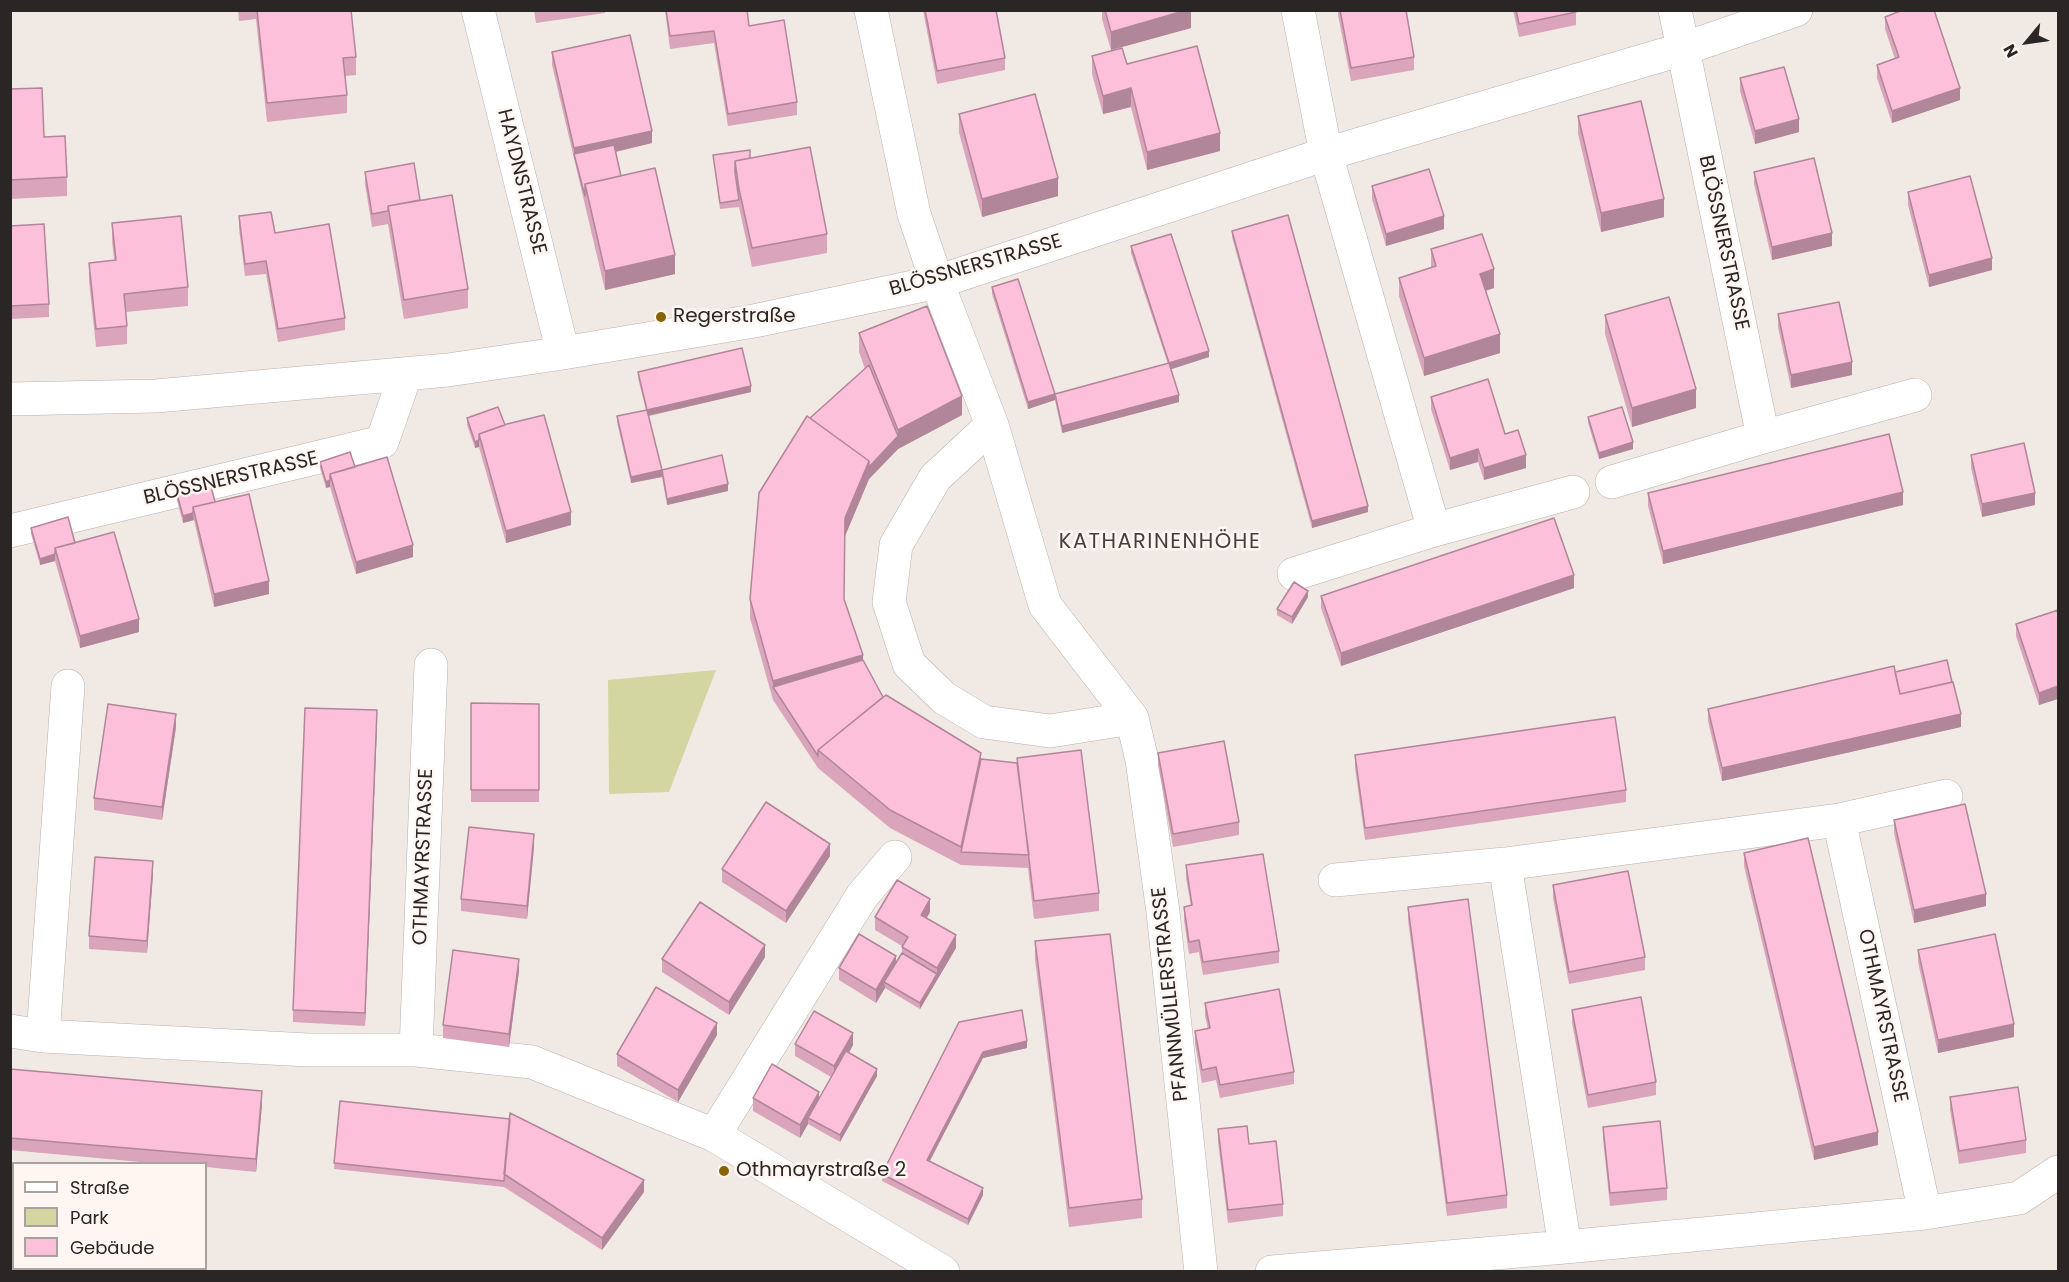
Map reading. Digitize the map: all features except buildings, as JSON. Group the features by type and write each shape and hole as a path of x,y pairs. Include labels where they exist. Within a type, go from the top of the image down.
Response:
{"street":[{"name":"HAYDNSTRASSE","path":"478,10 563,353"},
{"path":"871,10 914,214 937,282"},
{"path":"1298,10 1326,154 1434,530"},
{"path":"1676,10 1683,49"},
{"name":"BLÖSSNERSTRASSE","path":"10,399 156,396 405,375 563,353 754,321 937,282 1326,154 1683,49 1796,10"},
{"name":"BLÖSSNERSTRASSE","path":"1683,49 1763,437"},
{"name":"PFANNMÜLLERSTRASSE","path":"937,282 992,425 1046,604 1132,718 1142,760 1163,912 1201,1272"},
{"name":"BLÖSSNERSTRASSE","path":"10,531 382,442 405,375"},
{"path":"1612,482 1915,395"},
{"path":"992,425 935,478 896,545 889,602 909,664 944,698 984,722 1050,731 1132,718"},
{"path":"1294,574 1434,530 1573,492"},
{"name":"OTHMAYRSTRASSE","path":"416,1050 431,665"},
{"path":"43,1036 68,686"},
{"path":"1335,880 1505,864 1839,820 1946,796"},
{"name":"OTHMAYRSTRASSE","path":"1839,820 1925,1213"},
{"path":"714,1135 862,896 895,857"},
{"path":"1505,864 1565,1247"},
{"path":"10,1031 43,1036 308,1050 416,1050 532,1062 714,1135 943,1272"},
{"path":"1272,1272 1925,1213 2019,1198 2058,1172"}],"green space":[{"path":"716,670 669,792 609,794 608,680"}],"place":[{"name":"Regerstraße","path":"661,317"},
{"name":"Othmayrstraße 2","path":"724,1171"}],"district":[{"name":"KATHARINENHÖHE","path":"1160,543"}]}
